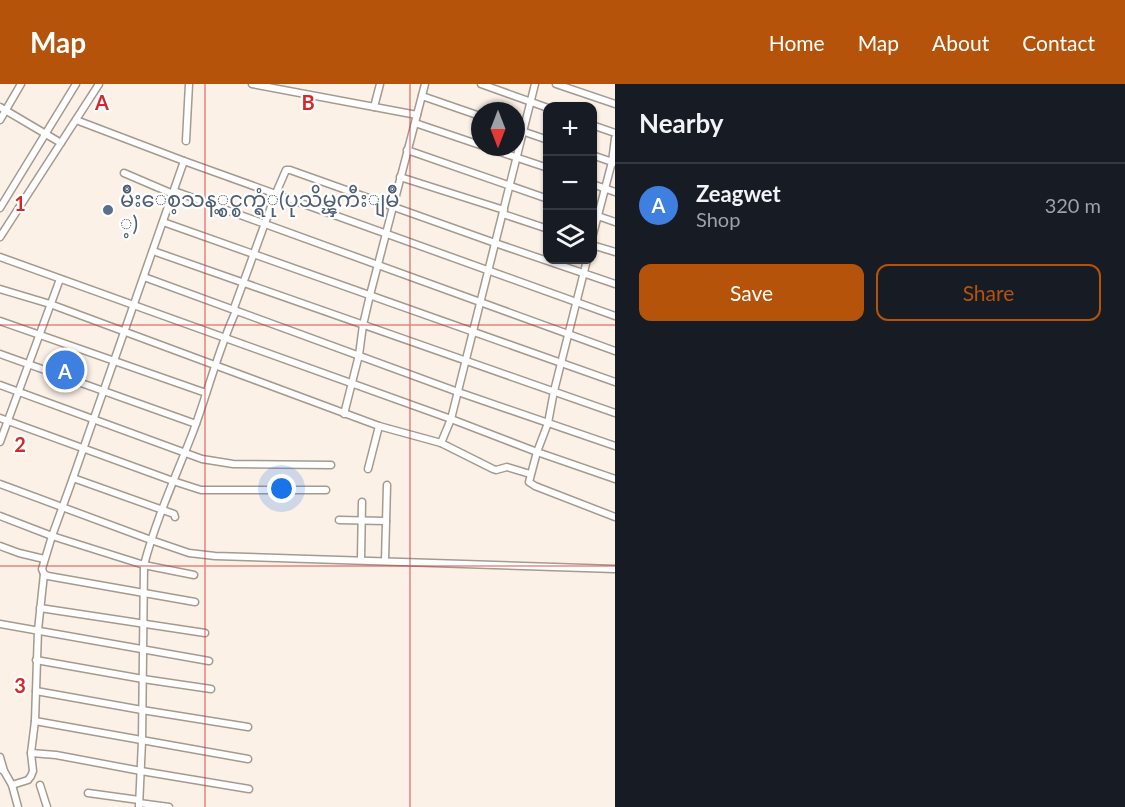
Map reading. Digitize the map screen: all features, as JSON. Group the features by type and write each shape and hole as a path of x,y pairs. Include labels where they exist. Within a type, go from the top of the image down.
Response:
{"street":[{"path":"0,120 3,108 21,84"},
{"path":"0,208 76,84"},
{"path":"0,237 58,141 76,120 99,84"},
{"path":"186,141 189,84"},
{"path":"252,84 417,115"},
{"path":"374,107 380,84"},
{"path":"344,414 359,355 370,295 425,84"},
{"path":"481,84 543,106"},
{"path":"525,127 535,84"},
{"path":"556,84 615,104"},
{"path":"422,96 471,113"},
{"path":"3,108 58,141"},
{"path":"76,120 615,316"},
{"path":"415,123 471,142"},
{"path":"597,127 615,133"},
{"path":"525,131 543,138"},
{"path":"597,210 613,163 615,138"},
{"path":"407,150 543,197"},
{"path":"511,156 543,166"},
{"path":"595,156 613,163"},
{"path":"441,443 451,419 517,158"},
{"path":"12,785 28,780 33,771 31,753 35,721 38,630 44,574 42,569 184,161"},
{"path":"139,803 144,651 144,565 284,172 288,170 615,284"},
{"path":"124,173 615,351"},
{"path":"400,177 543,227"},
{"path":"597,186 615,192"},
{"path":"597,216 615,222"},
{"path":"163,222 615,382"},
{"path":"597,247 615,252"},
{"path":"153,251 615,413"},
{"path":"0,257 615,479"},
{"path":"586,264 548,423 529,482 615,517"},
{"path":"144,277 458,392 615,446"},
{"path":"0,442 60,279"},
{"path":"0,289 50,304 344,414 441,443 493,469 507,467 530,474"},
{"path":"0,321 206,393"},
{"path":"0,354 196,424"},
{"path":"0,385 202,459 233,464 331,465"},
{"path":"0,418 201,489 326,490"},
{"path":"368,469 379,426"},
{"path":"74,478 174,514 175,517"},
{"path":"0,484 189,553 215,556 615,569"},
{"path":"385,561 387,485"},
{"path":"361,560 362,502"},
{"path":"0,516 52,536 144,565 194,575"},
{"path":"339,520 386,522"},
{"path":"0,546 45,559"},
{"path":"44,574 195,602"},
{"path":"40,608 205,633"},
{"path":"0,624 209,661"},
{"path":"36,660 211,689"},
{"path":"36,691 248,727"},
{"path":"35,721 248,759"},
{"path":"31,753 56,755 249,789"},
{"path":"0,757 2,770 12,785 18,807"},
{"path":"40,785 47,807"},
{"path":"88,793 169,807"}],"place":[{"name":"မ်ိဳးေစ့သန့္စင္စက္ရံု(ပုသိမ္ၾကီးျမိဳ ့)","path":"108,210"},
{"name":"Zeagwet","path":"65,370"}]}
